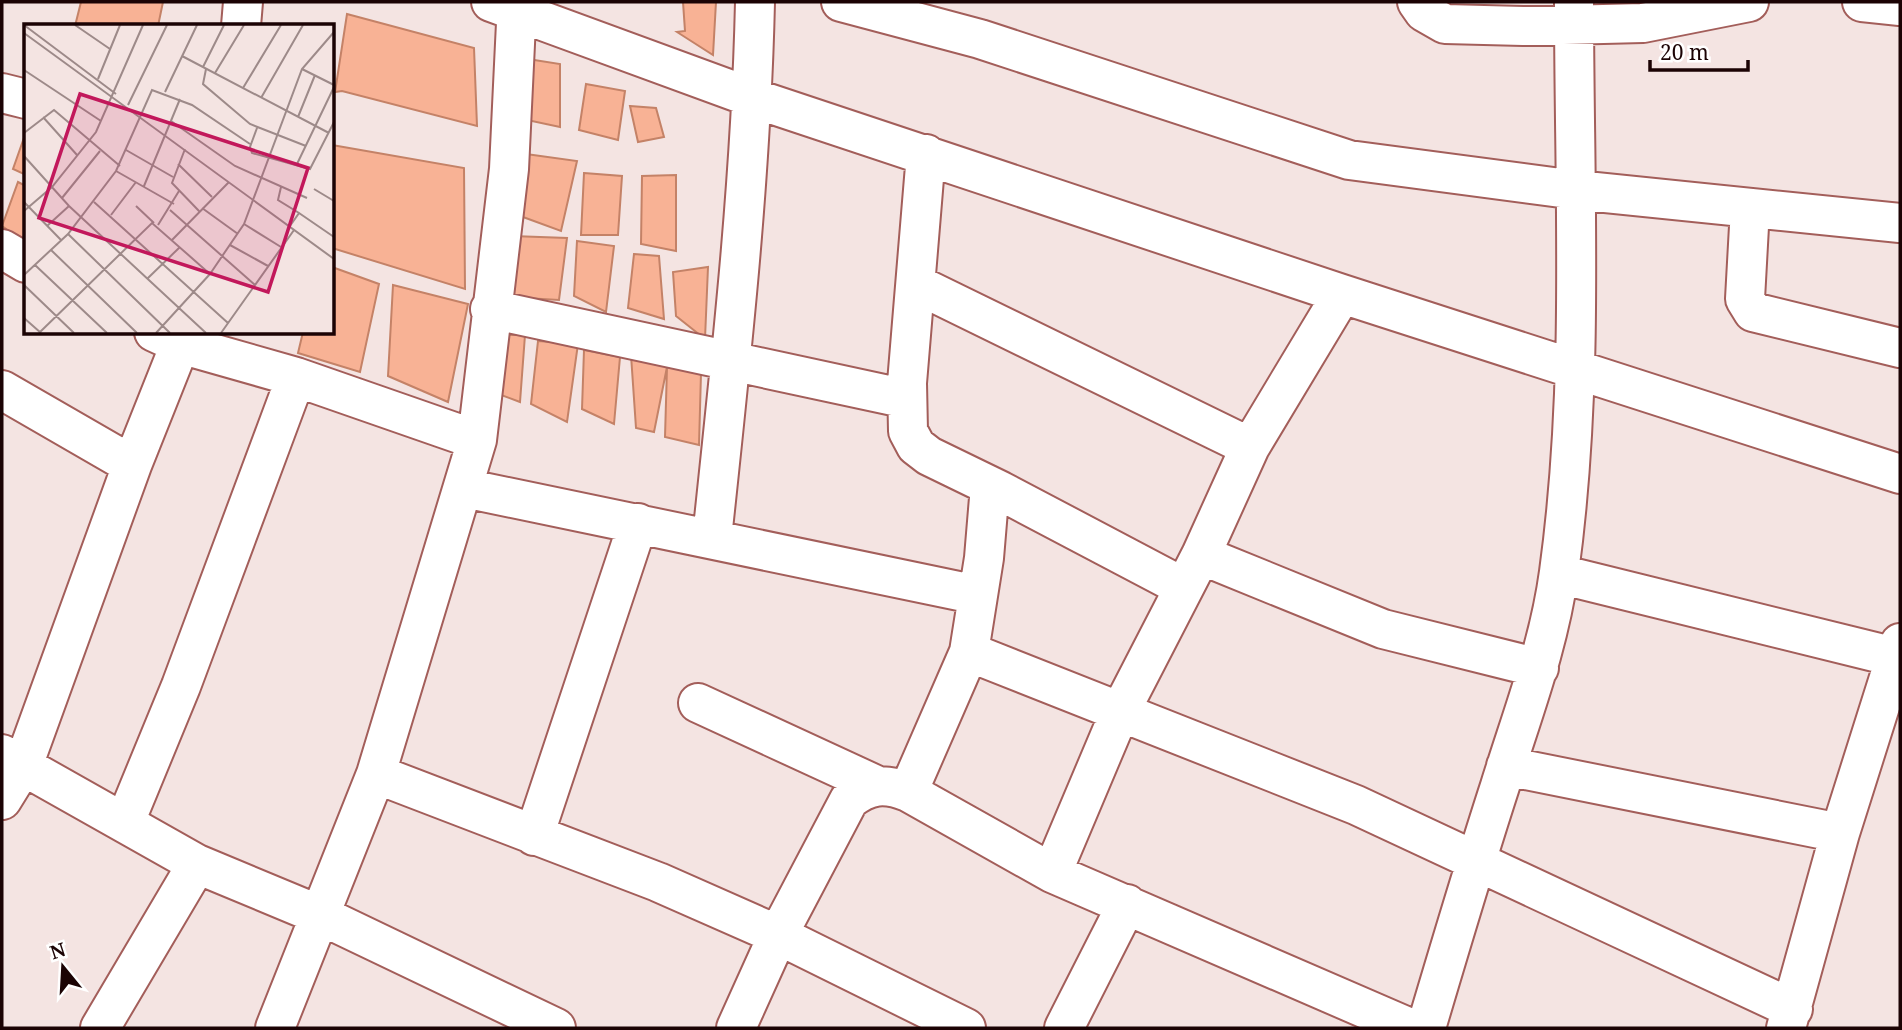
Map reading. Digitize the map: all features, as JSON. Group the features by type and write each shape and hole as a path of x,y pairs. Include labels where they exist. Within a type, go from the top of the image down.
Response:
{"street":[{"path":"241,24 243,2"},
{"path":"712,538 731,363 753,97 755,2"},
{"path":"841,2 980,38 1349,160 1576,190 1900,223"},
{"path":"1417,2 1424,12 1445,24 1523,26 1574,12 1643,23 1749,2"},
{"path":"1862,2 1900,6"},
{"path":"275,1028 322,916 376,774 477,440 490,309 509,169 508,5 753,97 1342,294 1900,474"},
{"path":"1426,1028 1476,860 1539,668 1559,574 1567,497 1573,367 1576,190 1574,12"},
{"path":"2,93 24,98"},
{"path":"926,154 907,399 908,431 916,446 929,456 990,486 1192,571 1383,629 1539,668"},
{"path":"1749,208 1745,299 1753,312 1900,348"},
{"path":"2,248 24,262"},
{"path":"915,284 1250,447"},
{"path":"1052,873 1120,712 1192,571 1250,447 1342,294"},
{"path":"490,309 907,399"},
{"path":"2,800 12,760 132,465 173,336 477,440"},
{"path":"125,822 181,686 296,377"},
{"path":"2,390 132,465"},
{"path":"892,789 969,652 990,486"},
{"path":"464,488 978,595"},
{"path":"534,836 638,523"},
{"path":"969,652 1356,805 1476,860 1789,1018 1840,833 1898,650 1559,574"},
{"path":"698,703 892,789 1052,873 1410,1028"},
{"path":"12,760 197,864 322,916 556,1028"},
{"path":"1506,766 1840,833"},
{"path":"376,774 658,882 778,935 966,1028"},
{"path":"736,1028 778,935 849,800 861,790 892,789"},
{"path":"100,1028 197,864"},
{"path":"1063,1028 1127,904"}],"building":[{"path":"81,2 163,2 158,24 76,24"},
{"path":"683,2 716,2 713,55 677,32 685,31"},
{"path":"347,14 474,48 477,126 342,91 335,92"},
{"path":"528,59 560,64 560,127 527,120"},
{"path":"586,84 625,91 618,140 579,130"},
{"path":"630,106 656,108 664,137 638,142"},
{"path":"24,138 24,174 13,169"},
{"path":"334,145 464,168 465,289 334,249"},
{"path":"526,154 577,161 561,231 523,217"},
{"path":"584,173 622,176 618,235 581,235"},
{"path":"676,175 676,251 641,244 642,176"},
{"path":"18,182 24,185 24,242 2,226"},
{"path":"512,236 567,238 559,300 507,297"},
{"path":"577,241 614,246 606,312 574,296"},
{"path":"634,254 659,256 664,319 628,308"},
{"path":"708,267 705,339 676,316 673,272"},
{"path":"334,268 379,284 360,372 298,353 303,334 334,334"},
{"path":"393,285 468,304 448,402 388,376"},
{"path":"499,335 525,335 520,402 493,392"},
{"path":"538,341 578,344 567,422 531,404"},
{"path":"584,350 620,357 614,424 582,409"},
{"path":"631,355 668,362 654,432 636,428"},
{"path":"667,367 701,373 699,445 665,437"}]}
